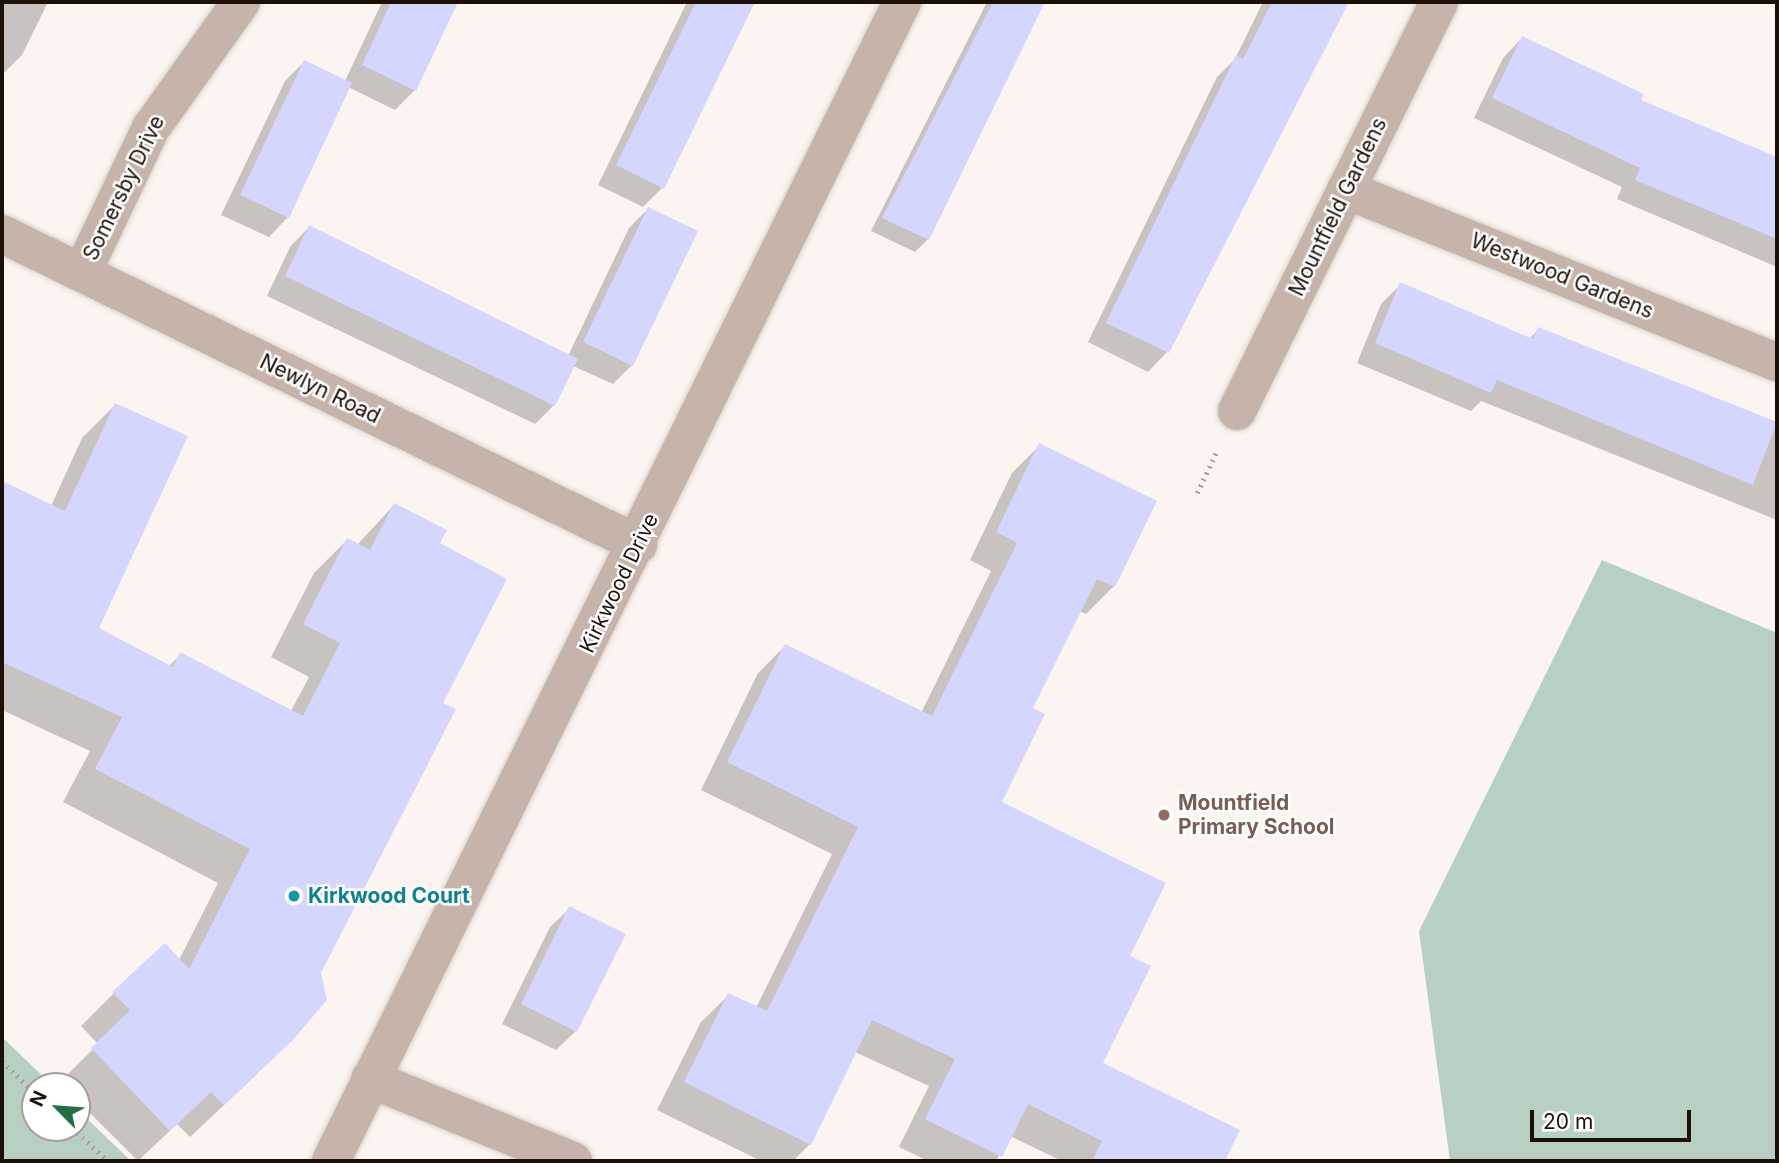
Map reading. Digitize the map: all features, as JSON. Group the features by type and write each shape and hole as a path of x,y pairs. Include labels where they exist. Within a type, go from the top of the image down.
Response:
{"street":[{"name":"Somersby Drive","path":"82,273 151,128 241,2"},
{"name":"Kirkwood Drive","path":"331,1161 638,544 902,2"},
{"name":"Mountfield Gardens","path":"1237,411 1439,2"},
{"name":"Westwood Gardens","path":"1346,190 1777,362"},
{"name":"Newlyn Road","path":"2,234 638,544"},
{"path":"370,1079 573,1161"}],"path":[{"path":"2,1061 21,1079"},
{"path":"87,1142 108,1161"}],"green space":[{"path":"1602,560 1777,633 1777,1161 1450,1161 1419,931"},
{"path":"2,1037 38,1072 21,1072 21,1142 91,1142 91,1122 131,1161 2,1161"}],"building":[{"path":"391,2 458,2 416,91 362,65"},
{"path":"696,2 755,2 664,189 616,165"},
{"path":"993,2 1045,2 929,240 882,218"},
{"path":"1272,2 1349,2 1169,353 1106,323 1236,55 1243,59"},
{"path":"1522,36 1644,94 1641,100 1777,157 1777,239 1635,180 1640,168 1492,98"},
{"path":"304,60 352,83 289,218 240,195"},
{"path":"648,207 698,231 633,366 583,342"},
{"path":"309,225 578,359 555,406 285,276"},
{"path":"1400,282 1533,339 1538,327 1777,422 1753,485 1497,380 1491,393 1375,343"},
{"name":"Kirkwood Court","path":"115,403 188,436 99,628 173,667 180,652 303,716 340,643 303,624 347,538 370,550 394,503 447,530 440,543 507,579 443,703 456,709 321,973 327,1000 292,1041 224,1105 211,1092 170,1131 91,1048 130,1010 112,992 165,943 189,969 250,849 95,769 122,717 2,662 2,481 65,511"},
{"path":"1039,443 1157,501 1115,587 1097,579 1033,708 1045,714 1002,802 1166,883 1130,956 1151,966 1103,1063 1240,1130 1225,1161 1092,1161 1102,1141 1028,1104 1002,1157 925,1119 955,1059 872,1020 811,1145 684,1082 728,993 767,1011 858,827 727,762 785,644 932,716 1017,543 996,532"},
{"path":"569,906 626,934 577,1032 521,1004"}],"place":[{"name":"Mountfield Primary School","path":"1164,815"},
{"name":"Kirkwood Court","path":"294,896"}]}
